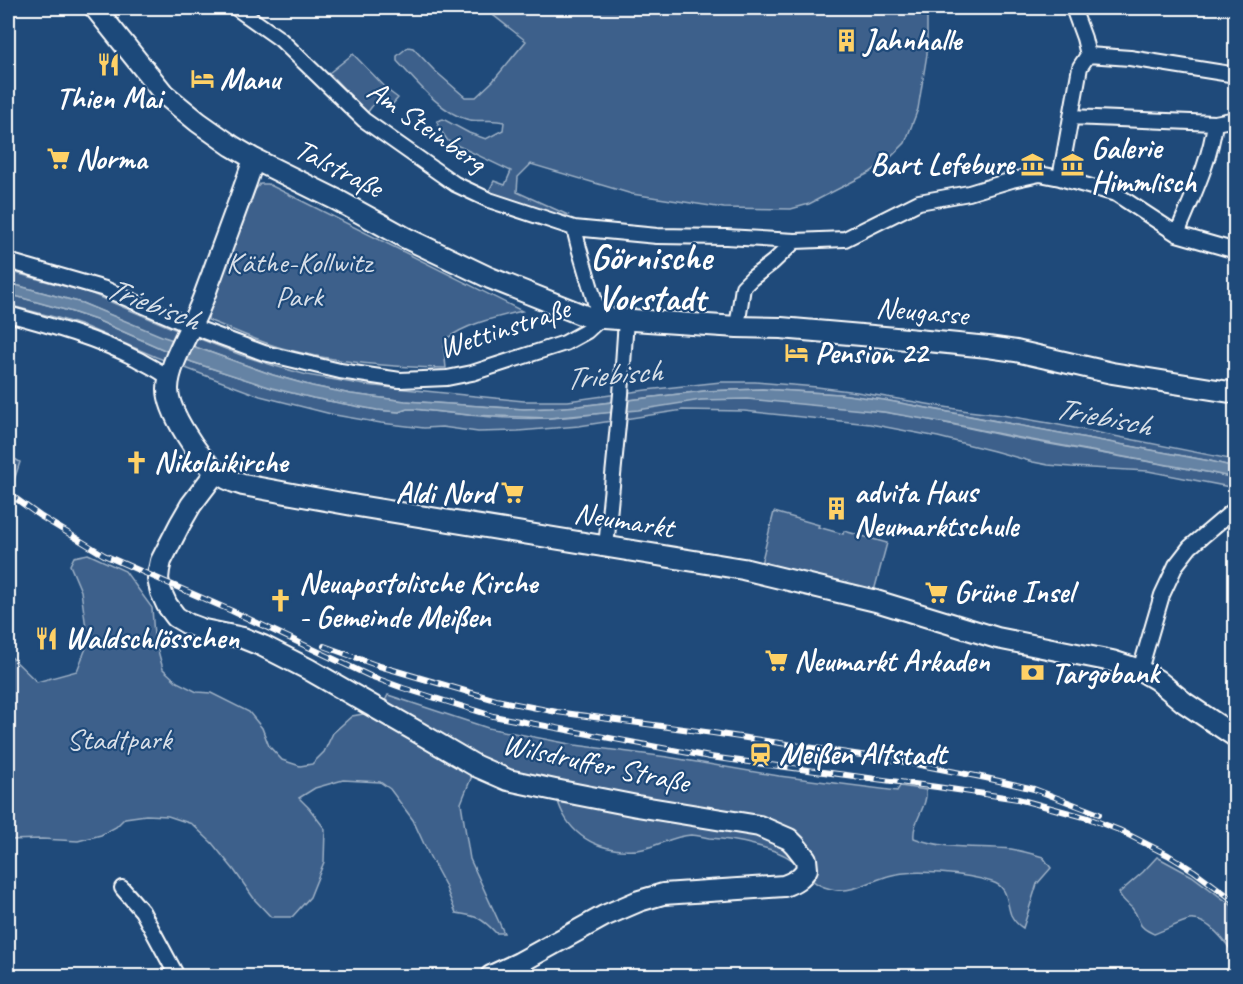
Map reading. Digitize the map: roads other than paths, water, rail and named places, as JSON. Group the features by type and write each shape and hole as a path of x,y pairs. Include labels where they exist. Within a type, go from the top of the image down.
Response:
{"main road":[{"name":"Talstraße","path":"101,11 164,94 198,122 254,159 337,200 406,238 490,278 588,317 600,318"},
{"path":"172,371 188,330 197,314 254,159"},
{"name":"Neugasse","path":"600,318 781,328 988,347 1016,351 1122,375 1236,393"},
{"name":"Neumarkt","path":"172,371 169,399 179,423 201,456 216,472 237,483 358,506 743,569 876,601 981,634 1112,661 1140,670 1157,680 1185,703 1236,737"},
{"name":"Wilsdruffer Straße","path":"216,472 185,514 159,570 158,579 161,592 167,605 177,617 204,630 243,638 263,646 308,669 476,766 508,780 637,806 759,826 789,839 806,859 807,868 802,876 795,882 784,886 663,894 639,901 604,916 522,970 491,976"}],"street":[{"name":"Am Steinberg","path":"236,8 280,39 364,120 455,184 489,201 574,228 657,236 795,241 845,239 919,202 969,193 1040,174 1052,179"},
{"path":"1073,8 1088,55 1080,67 1071,117 1052,179 1116,194 1178,234 1236,251"},
{"path":"1088,55 1130,58 1236,75"},
{"path":"1071,117 1215,123 1236,118"},
{"path":"1178,234 1208,156 1215,123"},
{"path":"574,228 600,318"},
{"path":"737,327 743,287 795,241"},
{"name":"Wettinstraße","path":"8,261 105,289 188,330 340,371 400,380 447,378 472,373 565,343 587,331 600,318"},
{"path":"8,314 90,339 160,371 172,371"},
{"path":"606,547 619,420 626,320"},
{"path":"1140,670 1162,595 1176,565 1190,548 1236,508"},
{"path":"122,888 142,911 177,976"}],"railway":[{"path":"8,493 40,516 104,555 232,611 370,676 403,688 493,716 710,757 1018,799 1088,818 1119,830 1168,855 1236,902"},
{"path":"324,646 376,665 496,700 557,712 895,760 1034,789 1099,814"}],"place":[{"name":"Jahnhalle","path":"846,40"},
{"name":"Thien Mai","path":"109,64"},
{"name":"Manu","path":"202,79"},
{"name":"Norma","path":"58,159"},
{"name":"Bart Lefebure","path":"1032,164"},
{"name":"Galerie Himmlisch","path":"1073,165"},
{"name":"Pension 22","path":"797,353"},
{"name":"Nikolaikirche","path":"136,462"},
{"name":"Aldi Nord","path":"512,493"},
{"name":"advita Haus Neumarktschule","path":"836,509"},
{"name":"Grüne Insel","path":"936,592"},
{"name":"Neuapostolische Kirche - Gemeinde Meißen","path":"281,600"},
{"name":"Waldschlösschen","path":"47,638"},
{"name":"Neumarkt Arkaden","path":"776,661"},
{"name":"Targobank","path":"1033,673"},
{"name":"Meißen Altstadt","path":"761,754"}],"district":[{"name":"Görnische Vorstadt","path":"651,276"}],"park label":[{"name":"Käthe-Kollwitz Park","path":"299,279"},
{"name":"Stadtpark","path":"119,739"}],"water label":[{"name":"Triebisch","path":"153,303"},
{"name":"Triebisch","path":"613,374"},
{"name":"Triebisch","path":"1103,416"}]}
